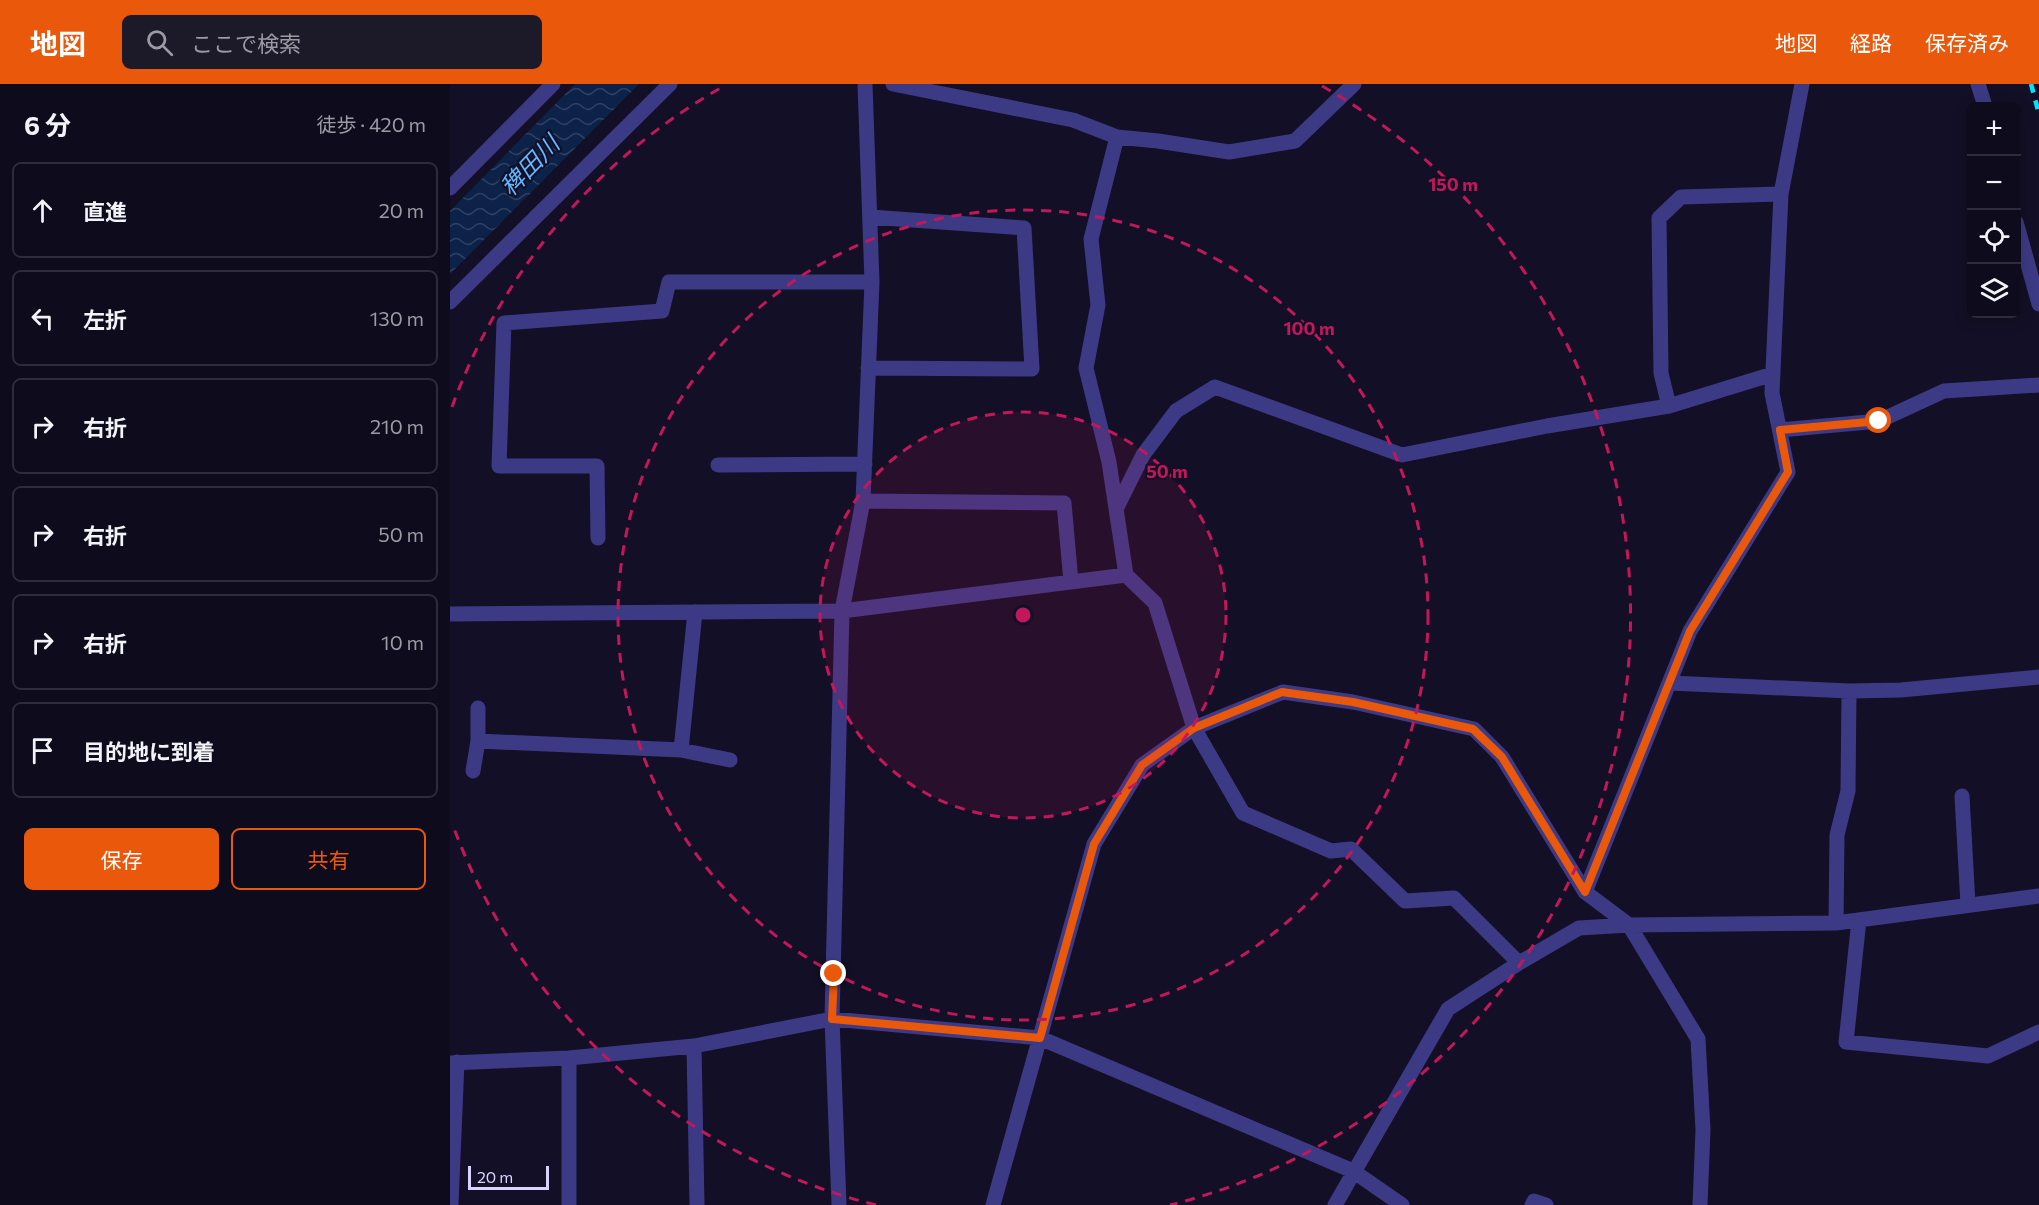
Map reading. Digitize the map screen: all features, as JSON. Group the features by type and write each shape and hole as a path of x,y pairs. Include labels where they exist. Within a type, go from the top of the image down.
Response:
{"street":[{"path":"450,188 553,84"},
{"path":"450,302 670,84"},
{"path":"839,1205 832,1019 842,611 863,501 872,282 865,84"},
{"path":"893,84 1073,120 1117,137 1229,152 1295,141 1354,84"},
{"path":"1585,892 1690,631 1788,472 1772,393 1781,194 1802,84"},
{"path":"1978,84 1983,102"},
{"path":"1117,137 1091,239 1098,305 1086,368 1109,462 1126,574 1155,603 1194,728 1243,813 1331,851 1351,849 1405,901 1454,898 1519,963"},
{"path":"1669,406 1661,373 1659,218 1681,197 1781,194"},
{"path":"868,368 1032,369 1024,228 870,217"},
{"path":"2021,240 2039,304"},
{"path":"598,538 597,466 499,466 504,323 662,311 669,282 872,282"},
{"path":"1116,509 1143,455 1176,411 1215,387 1402,455 1547,426 1669,406 1773,374"},
{"path":"1780,430 1879,421 1944,391 2039,385"},
{"path":"718,465 865,464"},
{"path":"863,501 1064,503 1071,582"},
{"path":"450,614 842,611 1126,574"},
{"path":"681,750 694,612"},
{"path":"1670,683 1850,691 1901,690 2039,677"},
{"path":"1836,923 1837,835 1848,791 1850,691"},
{"path":"993,1205 1094,844 1142,765 1194,728 1282,692 1353,702 1473,729 1502,757 1585,892 1629,925 1698,1039 1703,1130 1700,1205"},
{"path":"473,771 478,741 478,708"},
{"path":"478,741 681,750 730,760"},
{"path":"1962,796 1968,905"},
{"path":"1335,1205 1448,1009 1579,928 1629,925 1836,923 2039,896"},
{"path":"1859,920 1846,1042 1988,1056 2039,1032"},
{"path":"451,1205 453,1063 570,1058 694,1046 832,1019 1040,1038 1353,1171 1402,1205"},
{"path":"694,1046 697,1205"},
{"path":"569,1205 570,1058"},
{"path":"1532,1205 1534,1201 1546,1205"}],"water":[{"name":"稗田川","path":"575,84 639,84 450,274 450,211"}],"railway":[{"path":"2031,84 2039,114"}],"route":[{"path":"834,974 832,1019 1040,1038 1094,844 1142,765 1194,728 1282,692 1353,702 1473,729 1502,757 1585,892 1690,631 1788,472 1780,430 1879,421"}]}
